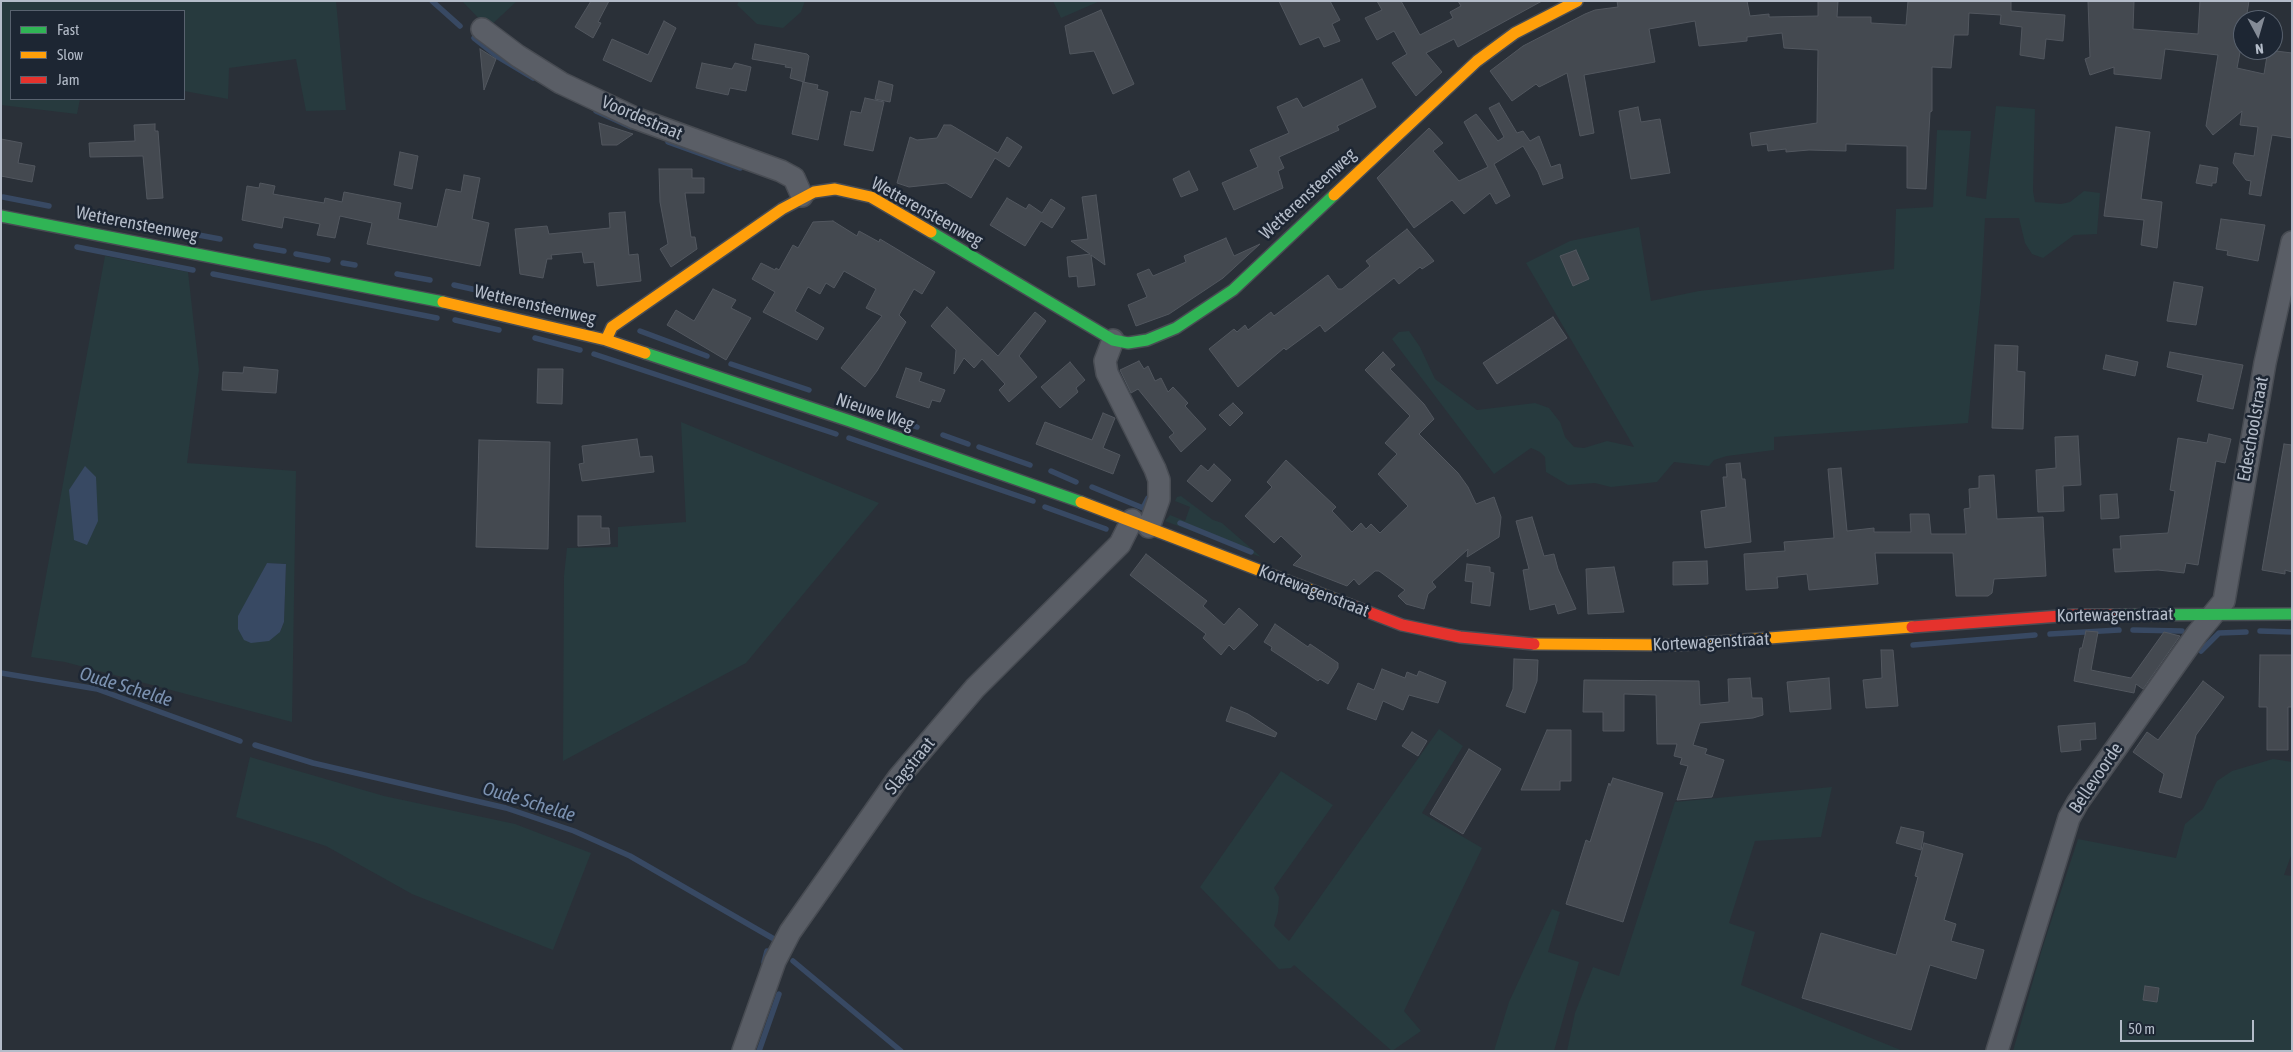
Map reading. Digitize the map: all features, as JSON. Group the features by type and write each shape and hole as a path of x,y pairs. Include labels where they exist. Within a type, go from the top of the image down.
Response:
{"street":[{"name":"Wetterensteenweg","path":"1,216 431,300 606,340 612,327 802,196 835,189 851,191 870,198 1113,340 1128,343 1160,336 1233,290 1477,61 1515,33 1576,1"},
{"name":"Voordestraat","path":"482,29 518,56 561,82 635,118 782,171 794,178 802,196"},
{"name":"Edeschoolstraat","path":"2213,614 2224,601 2264,370 2292,242"},
{"name":"Nieuwe Weg","path":"606,340 850,421 1140,523"},
{"path":"1113,340 1105,361 1107,373 1159,480 1160,499 1140,523"},
{"name":"Kortewagenstraat","path":"1140,523 1402,625 1460,638 1505,643 1570,646 1678,645 2074,615 2292,614"},
{"name":"Slagstraat","path":"744,1051 775,961 790,932 899,777 975,688 1140,523"},
{"name":"Bellevoorde","path":"1997,1051 2069,818 2078,802 2213,614"}],"green space":[{"path":"1,1 336,1 346,110 306,111 296,59 229,68 228,99 185,91 185,10 10,10 10,100 80,100 77,114 1,105"},
{"path":"462,1 517,1 488,28"},
{"path":"739,1 805,1 801,12 783,28 757,24 737,5"},
{"path":"1053,1 1100,1 1061,18"},
{"path":"1996,106 2035,109 2033,191 2035,202 2061,204 2070,202 2084,191 2100,193 2097,234 2074,235 2043,258 2032,254 2025,243 2019,218 1985,218 1981,293 1968,423 1774,437 1774,450 1727,456 1714,460 1709,466 1674,462 1657,482 1611,487 1595,483 1568,485 1546,472 1545,457 1540,452 1531,448 1494,474 1392,339 1399,332 1409,331 1420,347 1435,379 1477,410 1535,403 1549,408 1560,422 1565,437 1574,447 1584,448 1607,441 1634,447 1526,263 1570,241 1639,227 1651,301 1699,291 1894,269 1896,209 1933,207 1937,130 1971,131 1966,196 1986,199"},
{"path":"105,256 188,272 199,370 187,463 296,471 292,722 65,662 31,657","holes":["267,563 286,564 284,622 280,632 249,598"]},
{"path":"681,422 879,503 746,663 563,761 564,576 567,548 618,547 618,527 686,522"},
{"path":"1181,496 1213,520 1222,523 1261,557 1165,521 1170,515 1185,521 1190,507 1175,501 1177,497"},
{"path":"1439,729 1463,746 1422,813 1482,848 1404,1011 1421,1031 1392,1051 1294,965 1291,968 1279,969 1200,887 1281,771 1333,805 1274,888 1279,897 1278,912 1274,926 1289,941"},
{"path":"250,757 384,796 515,824 591,853 553,950 412,894 326,846 236,817"},
{"path":"2273,759 2292,762 2292,853 2284,875 2292,876 2292,1051 2013,1051 2042,949 2078,839 2176,858 2185,824 2203,809 2217,781 2232,771"},
{"path":"1832,787 1821,837 1755,841 1729,923 1755,932 1741,985 1903,1051 1567,1051 1575,1013 1593,967 1619,976 1675,802"},
{"path":"1552,909 1560,912 1548,952 1579,962 1554,1051 1494,1051 1509,1002"}],"water":[{"path":"85,466 96,477 98,521 87,545 74,540 69,490"},
{"path":"267,563 286,564 284,622 280,632 269,641 251,643 244,640 238,629 238,616"}],"building":[{"path":"591,1 609,1 598,22 601,23 593,38 575,27"},
{"path":"1279,1 1330,1 1340,20 1332,24 1340,41 1324,47 1319,37 1300,45"},
{"path":"1377,1 1401,1 1420,35 1453,18 1450,12 1461,6 1458,1 1542,1 1458,47 1454,39 1426,53 1442,72 1416,96 1392,63 1407,54 1394,31 1377,40 1365,18 1382,10"},
{"path":"1617,1 1747,1 1750,16 1769,14 1769,17 1818,16 1818,1 1838,1 1837,17 1871,17 1871,23 1906,25 1908,1 2011,1 2011,11 2065,15 2063,41 2046,39 2044,59 2020,55 2022,27 2000,24 2001,15 1969,13 1968,35 1954,35 1951,68 1932,67 1932,111 1930,112 1926,189 1907,188 1907,146 1846,144 1846,151 1809,150 1786,152 1786,149 1768,151 1767,144 1752,146 1750,133 1817,123 1818,50 1784,48 1782,33 1747,37 1747,41 1699,46 1695,21 1649,29 1655,62 1584,75 1594,133 1580,136 1567,73 1539,87 1536,84 1512,101 1490,71 1523,46 1585,14 1595,10 1618,7"},
{"path":"2088,1 2134,1 2133,29 2198,34 2200,1 2249,1 2248,10 2233,10 2233,60 2239,60 2237,68 2264,74 2266,60 2283,60 2283,52 2292,53 2292,138 2272,135 2261,196 2249,194 2251,181 2246,180 2233,163 2235,153 2254,156 2258,127 2240,125 2242,111 2213,135 2206,126 2218,55 2165,49 2161,79 2114,74 2114,67 2090,75 2085,59 2090,57"},
{"path":"1101,10 1134,84 1113,94 1094,51 1070,54 1065,26"},
{"path":"664,21 676,28 651,82 603,60 612,39 648,55"},
{"path":"755,44 807,54 809,56 804,82 790,78 792,68 785,67 786,65 752,59"},
{"path":"480,49 496,59 484,90"},
{"path":"702,63 732,69 735,63 751,67 746,91 730,88 728,95 696,88"},
{"path":"1362,79 1376,107 1337,126 1339,130 1279,157 1284,168 1278,171 1283,188 1234,210 1222,183 1258,167 1250,150 1289,133 1277,107 1297,98 1303,108"},
{"path":"879,81 893,85 890,102 875,99"},
{"path":"803,82 818,85 817,89 828,92 818,140 792,134"},
{"path":"865,98 884,102 873,151 844,145 851,111 861,113"},
{"path":"1499,103 1517,133 1523,131 1530,141 1539,136 1551,167 1560,164 1563,178 1543,185 1523,146 1494,164 1510,196 1496,204 1490,193 1464,214 1452,200 1414,228 1377,178 1429,128 1443,143 1433,151 1459,181 1488,167 1464,122 1476,114 1498,141 1504,137 1489,108"},
{"path":"1638,107 1641,122 1660,119 1670,173 1631,179 1619,111"},
{"path":"599,123 633,134 617,145 602,145"},
{"path":"155,124 155,131 158,131 163,198 147,199 143,156 90,157 89,143 135,141 134,125"},
{"path":"944,125 951,125 998,153 1007,137 1022,147 1009,167 995,158 971,198 946,183 909,187 897,183 910,137 917,140 937,138"},
{"path":"2116,127 2150,132 2141,199 2162,202 2157,248 2141,245 2144,220 2104,216"},
{"path":"1,139 22,143 18,163 35,166 32,182 1,176"},
{"path":"400,152 418,156 412,189 394,185"},
{"path":"2200,165 2218,168 2216,183 2212,183 2212,186 2196,183"},
{"path":"659,169 692,169 692,178 704,178 704,193 685,193 691,237 695,237 697,249 671,267 660,249 668,244 660,202"},
{"path":"1189,171 1198,190 1181,197 1173,179"},
{"path":"464,175 480,178 472,219 489,223 480,266 367,244 372,223 340,216 335,238 317,235 320,224 284,217 282,228 242,220 247,186 259,188 260,183 275,186 273,194 324,203 325,198 342,202 344,192 401,203 398,219 437,227 446,189 461,192"},
{"path":"1096,195 1105,265 1091,255 1095,285 1078,287 1077,276 1069,277 1067,257 1090,254 1071,241 1088,239 1082,197"},
{"path":"1007,198 1026,209 1029,204 1042,213 1051,199 1065,208 1052,228 1041,221 1025,246 990,225"},
{"path":"625,212 629,255 638,254 641,281 597,286 594,262 584,263 582,252 551,255 552,259 547,259 543,278 520,274 515,229 547,226 549,234 610,228 609,213"},
{"path":"2221,219 2265,225 2258,261 2227,255 2228,251 2216,249"},
{"path":"833,221 857,236 859,231 879,242 880,239 935,272 922,294 914,289 899,315 906,322 877,371 865,387 841,368 882,316 866,308 876,289 844,271 834,288 826,283 820,294 808,287 795,311 824,328 817,340 763,312 775,292 752,279 761,263 779,270 793,245 798,248 813,222"},
{"path":"1407,229 1434,261 1422,269 1420,267 1399,284 1394,278 1325,332 1320,325 1286,350 1284,348 1238,387 1209,349 1234,329 1237,332 1245,325 1248,330 1271,312 1274,316 1328,275 1338,289 1342,289 1370,266 1366,261"},
{"path":"1226,238 1234,256 1260,244 1223,278 1169,314 1136,326 1128,305 1147,297 1137,274 1149,269 1153,276 1186,262 1184,256"},
{"path":"1576,250 1589,279 1573,286 1560,256"},
{"path":"2174,282 2203,287 2196,325 2167,321"},
{"path":"713,289 736,300 731,308 751,318 726,360 667,325 676,310 694,321"},
{"path":"947,307 998,356 1035,312 1046,321 1019,356 1037,377 1009,402 999,390 1005,384 982,359 974,368 964,358 954,374 956,350 931,326"},
{"path":"1553,317 1567,338 1497,384 1483,363"},
{"path":"1995,345 2018,346 2017,371 2025,372 2023,429 1992,428"},
{"path":"1383,352 1395,365 1390,369 1424,404 1434,419 1419,434 1458,473 1468,487 1476,504 1494,497 1501,517 1499,537 1467,557 1468,549 1432,582 1436,587 1428,594 1424,609 1406,604 1398,596 1405,590 1379,571 1375,571 1359,585 1354,579 1347,586 1293,565 1302,556 1281,536 1274,543 1245,516 1272,487 1267,482 1286,460 1336,507 1332,511 1352,532 1361,523 1366,529 1371,524 1380,533 1408,506 1378,474 1397,454 1385,443 1410,416 1365,370"},
{"path":"2170,352 2243,365 2233,409 2197,401 2203,375 2167,367"},
{"path":"2106,355 2138,362 2135,376 2103,369"},
{"path":"1139,361 1144,369 1148,366 1155,381 1161,378 1168,392 1173,387 1188,403 1185,406 1206,429 1181,452 1169,437 1174,433 1138,389 1131,393 1120,370"},
{"path":"1070,362 1085,380 1076,388 1078,392 1060,408 1041,387"},
{"path":"244,367 278,370 276,393 222,390 223,372 243,373"},
{"path":"906,368 922,373 919,381 945,390 940,402 932,400 929,408 896,397"},
{"path":"538,369 563,369 562,404 537,403"},
{"path":"1233,403 1243,413 1230,426 1219,415"},
{"path":"1103,413 1115,418 1103,448 1120,455 1113,474 1036,444 1045,422 1092,440"},
{"path":"2209,434 2231,439 2225,463 2216,461 2198,565 2186,563 2184,573 2158,570 2115,572 2113,549 2121,549 2120,536 2168,533 2175,491 2170,490 2178,438 2207,443"},
{"path":"2078,436 2081,485 2063,486 2064,511 2038,512 2036,470 2056,468 2055,437"},
{"path":"637,439 640,457 652,456 654,472 582,481 579,464 584,463 582,446"},
{"path":"479,440 550,442 548,549 476,547"},
{"path":"2284,444 2292,445 2292,572 2285,570 2285,574 2262,570"},
{"path":"1740,463 1742,479 1745,479 1751,542 1705,548 1701,511 1726,507 1723,477 1727,477 1726,464"},
{"path":"1214,464 1231,480 1212,502 1187,481 1201,465 1208,471"},
{"path":"1841,468 1847,531 1874,528 1874,532 1911,532 1910,514 1929,514 1931,534 1966,534 1964,509 1970,508 1969,489 1979,488 1979,476 1994,475 1997,519 2043,517 2046,576 1994,579 1992,593 1988,596 1956,596 1953,553 1875,553 1878,584 1809,590 1807,574 1777,577 1778,588 1746,590 1744,554 1785,551 1784,542 1834,538 1828,469"},
{"path":"2117,494 2119,518 2101,519 2100,495"},
{"path":"578,516 601,516 601,528 609,528 610,544 578,546"},
{"path":"1532,517 1544,556 1554,554 1558,569 1576,609 1558,614 1555,604 1530,610 1523,570 1529,569 1516,521"},
{"path":"1146,554 1207,601 1203,606 1224,625 1239,608 1258,625 1234,650 1229,645 1221,655 1203,638 1206,634 1130,575"},
{"path":"1707,561 1708,584 1673,585 1673,562"},
{"path":"1467,564 1490,567 1490,572 1494,573 1490,606 1471,603 1473,582 1465,581"},
{"path":"1614,567 1624,612 1588,614 1586,569"},
{"path":"1275,624 1308,647 1310,644 1338,663 1338,668 1328,684 1320,679 1318,681 1271,650 1272,647 1264,642"},
{"path":"2086,631 2098,632 2091,670 2131,678 2164,632 2180,636 2143,689 2136,684 2134,693 2074,681 2080,648 2082,648"},
{"path":"1881,650 1893,650 1898,706 1866,708 1863,680 1882,678"},
{"path":"2260,655 2292,655 2292,707 2288,707 2288,750 2267,750 2267,707 2259,707"},
{"path":"1514,659 1538,660 1537,681 1525,713 1506,706 1513,689"},
{"path":"1382,669 1405,678 1407,672 1417,676 1419,671 1446,682 1438,703 1409,695 1403,710 1383,701 1376,720 1347,709 1358,683 1374,690"},
{"path":"1750,678 1752,698 1762,698 1763,715 1753,718 1700,723 1693,745 1707,749 1705,754 1724,760 1712,797 1677,800 1688,766 1680,764 1682,758 1674,756 1677,744 1657,744 1656,695 1624,694 1624,731 1603,731 1603,712 1583,712 1584,680 1699,681 1700,705 1729,702 1728,679"},
{"path":"1829,678 1831,709 1790,712 1787,682"},
{"path":"2203,681 2224,697 2196,735 2181,798 2159,792 2164,774 2133,752 2147,732 2158,740"},
{"path":"1231,707 1248,714 1277,733 1275,737 1226,721"},
{"path":"2095,723 2096,739 2080,740 2081,750 2061,752 2058,726"},
{"path":"1547,730 1571,730 1571,781 1560,781 1560,790 1521,790"},
{"path":"1412,732 1427,741 1418,756 1402,746"},
{"path":"1469,749 1501,769 1463,834 1430,814"},
{"path":"1613,778 1663,793 1623,922 1566,904 1586,840 1590,842 1609,783 1610,786"},
{"path":"1901,827 1924,832 1921,850 1896,843"},
{"path":"1924,843 1963,854 1944,920 1956,924 1951,941 1984,950 1976,979 1930,965 1911,1030 1802,998 1821,933 1896,955 1918,877 1915,876"},
{"path":"2145,986 2159,988 2157,1002 2143,1000"}],"waterway":[{"path":"432,1 460,26"},
{"path":"474,38 498,57 533,78"},
{"path":"596,111 631,127"},
{"path":"668,142 740,168"},
{"path":"3,197 49,206"},
{"path":"79,212 106,218"},
{"path":"118,220 220,239"},
{"path":"256,246 284,251"},
{"path":"77,247 193,270"},
{"path":"296,254 328,260"},
{"path":"343,263 355,265"},
{"path":"213,274 437,318"},
{"path":"397,274 430,280"},
{"path":"454,285 576,312"},
{"path":"455,320 499,330"},
{"path":"640,331 707,356"},
{"path":"535,338 580,350"},
{"path":"594,354 836,434"},
{"path":"731,364 809,390"},
{"path":"868,409 917,427"},
{"path":"943,435 968,444"},
{"path":"849,438 1033,501"},
{"path":"979,447 1030,465"},
{"path":"1051,471 1076,482"},
{"path":"1092,487 1143,508 1148,498"},
{"path":"1045,507 1106,529"},
{"path":"1180,523 1251,552"},
{"path":"2050,634 2119,630"},
{"path":"2133,630 2182,631"},
{"path":"2260,631 2292,632"},
{"path":"2201,651 2219,633 2246,632"},
{"path":"1913,645 2035,635"},
{"name":"Oude Schelde","path":"1,673 97,689 240,741"},
{"name":"Oude Schelde","path":"255,745 313,763 506,808 574,831 630,856 774,939"},
{"path":"764,962 767,951"},
{"name":"Oude Schelde","path":"793,961 901,1051"},
{"path":"759,1051 779,994"}],"traffic: fast":[{"path":"931,232 1113,340 1128,343 1147,340 1176,328 1233,290 1334,195"},
{"path":"1,216 443,302"},
{"path":"645,353 850,421 1081,502"},
{"path":"2113,615 2292,614"}],"traffic: slow":[{"path":"1334,195 1477,61 1515,33 1577,1"},
{"path":"606,340 612,327 782,209 814,192 835,189 871,197 931,232"},
{"path":"443,302 606,340 645,353"},
{"path":"1081,502 1350,605"},
{"path":"1534,644 1679,645 1912,627"}],"traffic: jam":[{"path":"1350,605 1402,625 1460,637 1534,644"},
{"path":"1912,627 2074,615 2113,615"}]}
